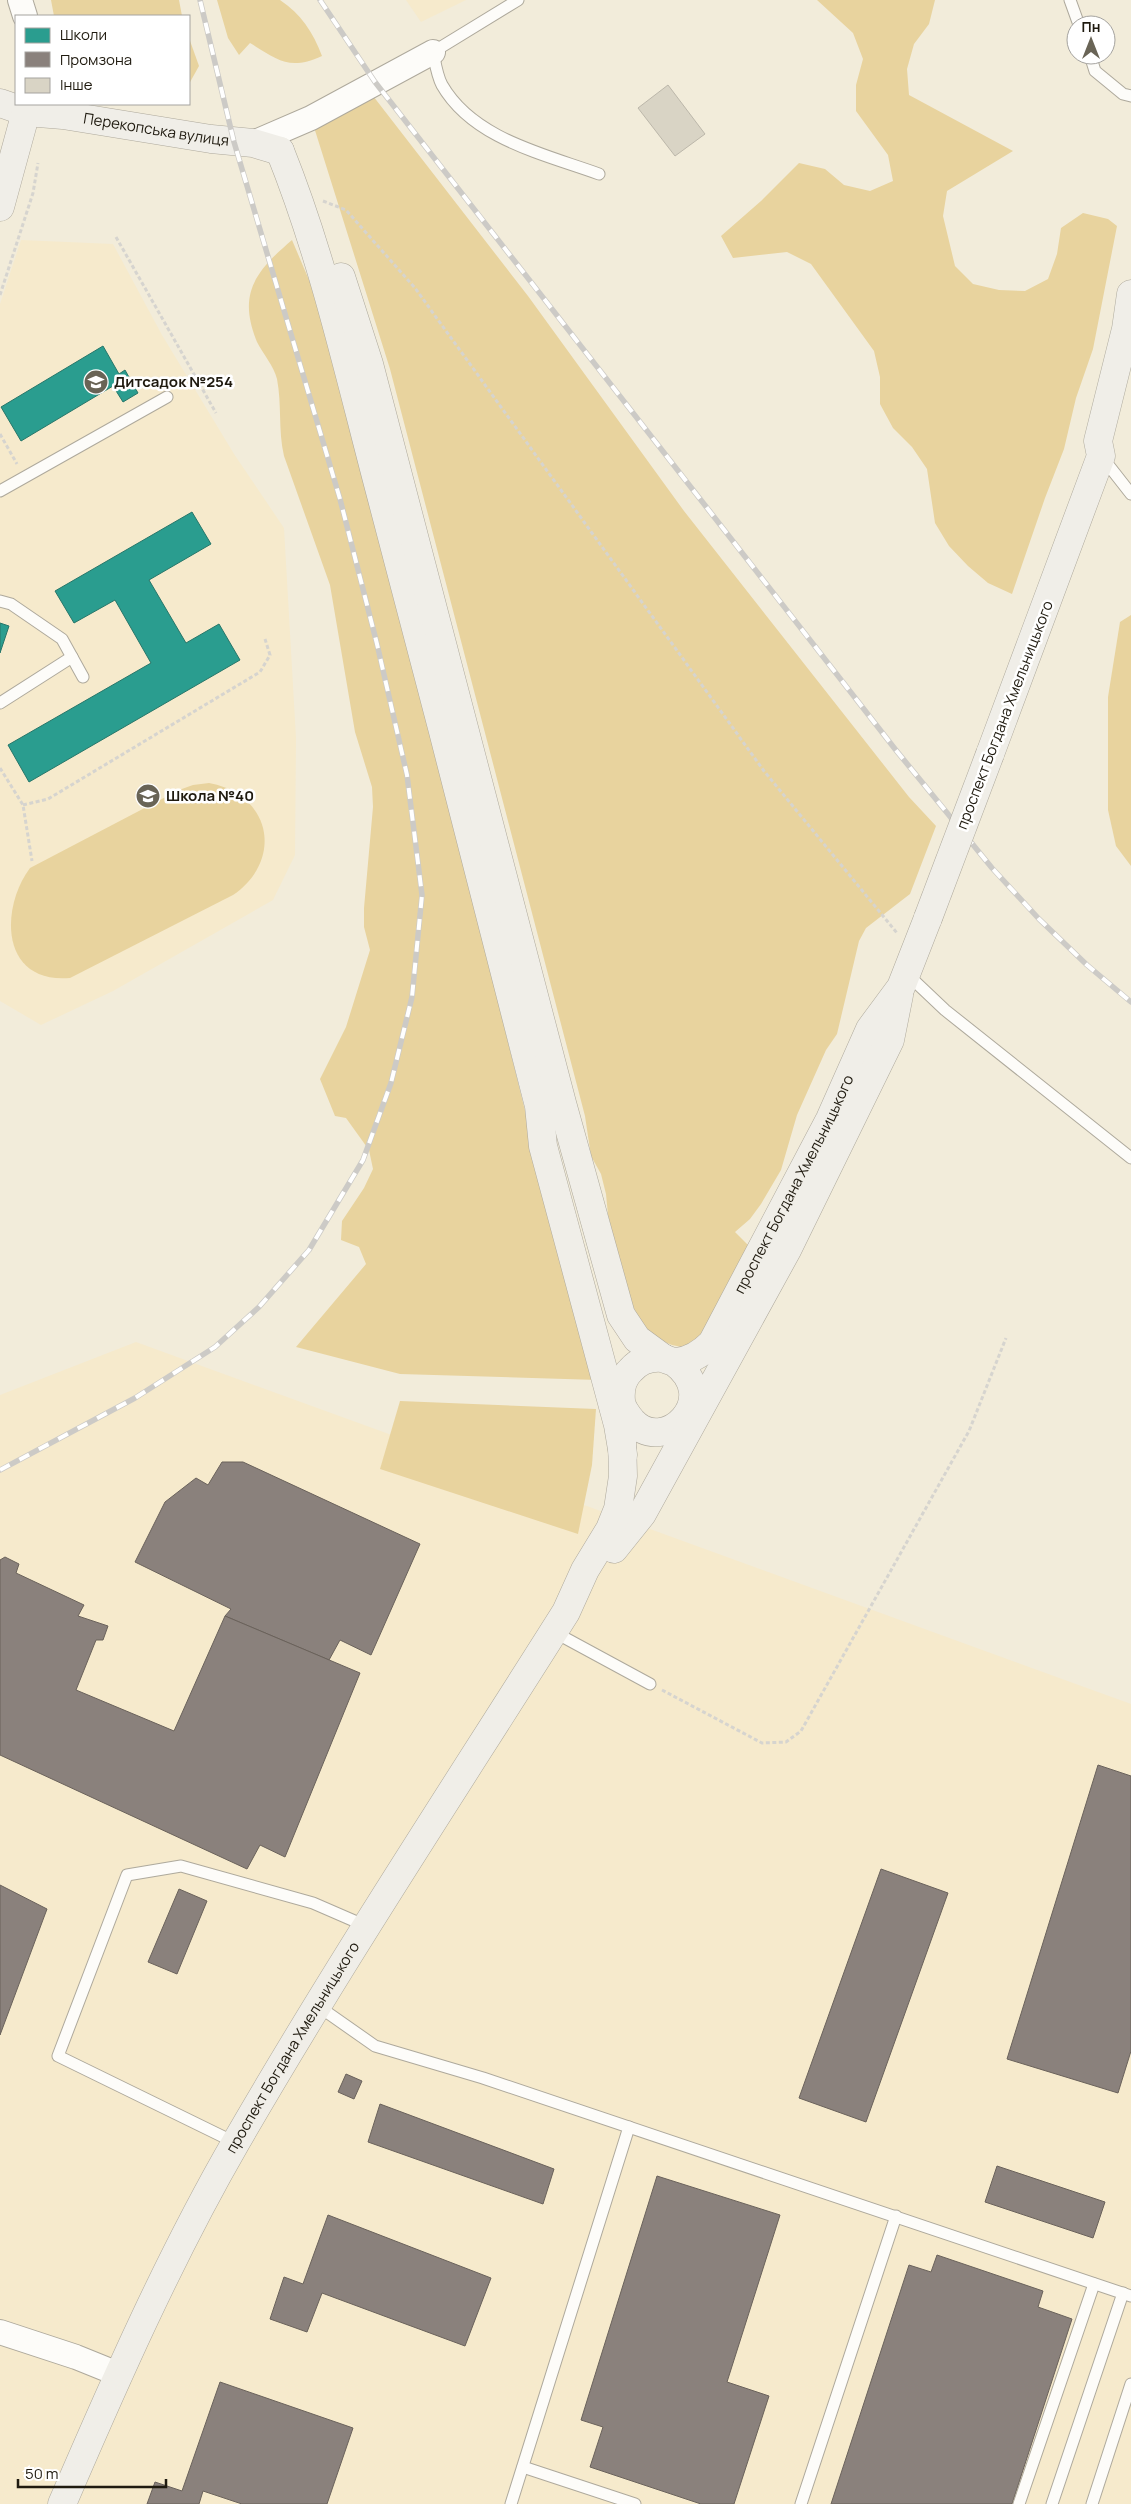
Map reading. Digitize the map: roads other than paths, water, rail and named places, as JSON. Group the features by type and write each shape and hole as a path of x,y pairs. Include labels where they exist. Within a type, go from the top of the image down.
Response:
{"main road":[{"name":"Перекопська вулиця","path":"0,103 211,139 253,143 280,151"},
{"path":"0,207 26,108"},
{"path":"280,151 316,198 369,364 562,1103 621,1315 637,1339 684,1370 691,1380 694,1392 686,1414"},
{"path":"280,151 320,267 420,640 539,1106 543,1146 618,1425 623,1455"},
{"name":"проспект Богдана Хмельницького","path":"1100,449 1126,329 1131,294"},
{"name":"проспект Богдана Хмельницького","path":"614,1549 642,1514 787,1250 890,1040 908,970 990,754 1116,404 1131,355"},
{"name":"проспект Богдана Хмельницького","path":"62,2504 118,2374 156,2294 236,2143 318,2006 560,1622 585,1570 610,1529 618,1509 624,1476 621,1398 626,1375 639,1363 651,1358 669,1360 702,1353 716,1336 830,1119 870,1029 908,970"},
{"path":"539,1106 556,1142 621,1398"},
{"name":"проспект Богдана Хмельницького","path":"621,1398 626,1415 635,1424 645,1430 657,1432 669,1429 714,1384"},
{"name":"проспект Богдана Хмельницького","path":"560,1622 597,1579 686,1414"}],"street":[{"path":"20,0 24,15"},
{"name":"Перекопська вулиця","path":"253,143 311,118 432,52"},
{"path":"0,2332 76,2357 118,2374"}],"lane":[{"path":"518,0 432,52 441,84 464,115 490,131 522,146 599,174"},
{"path":"1070,0 1075,15"},
{"path":"1094,65 1096,71 1123,94 1131,96"},
{"path":"0,491 167,397"},
{"path":"1100,449 1131,494"},
{"path":"0,601 11,604 62,639 83,677"},
{"path":"0,703 72,657"},
{"path":"908,970 945,1010 1131,1158"},
{"path":"560,1622 650,1684"},
{"path":"236,2143 58,2056 127,1875 181,1866 313,1903 368,1926"},
{"path":"318,2006 375,2046 483,2078 1127,2295 1052,2504"},
{"path":"510,2504 628,2127"},
{"path":"801,2504 896,2216"},
{"path":"1019,2504 1094,2284"},
{"path":"1092,2504 1131,2384"},
{"path":"523,2467 635,2504"}],"railway":[{"path":"0,1470 135,1398 215,1347 259,1307 309,1250 363,1160 391,1083 412,997 422,895 407,775 377,644 340,499 234,142 200,0"},
{"path":"320,0 375,82 895,749 992,868 1039,919 1087,965 1131,1002"}],"place":[{"name":"Дитсадок №254","path":"96,382"},
{"name":"Школа №40","path":"148,796"}]}
